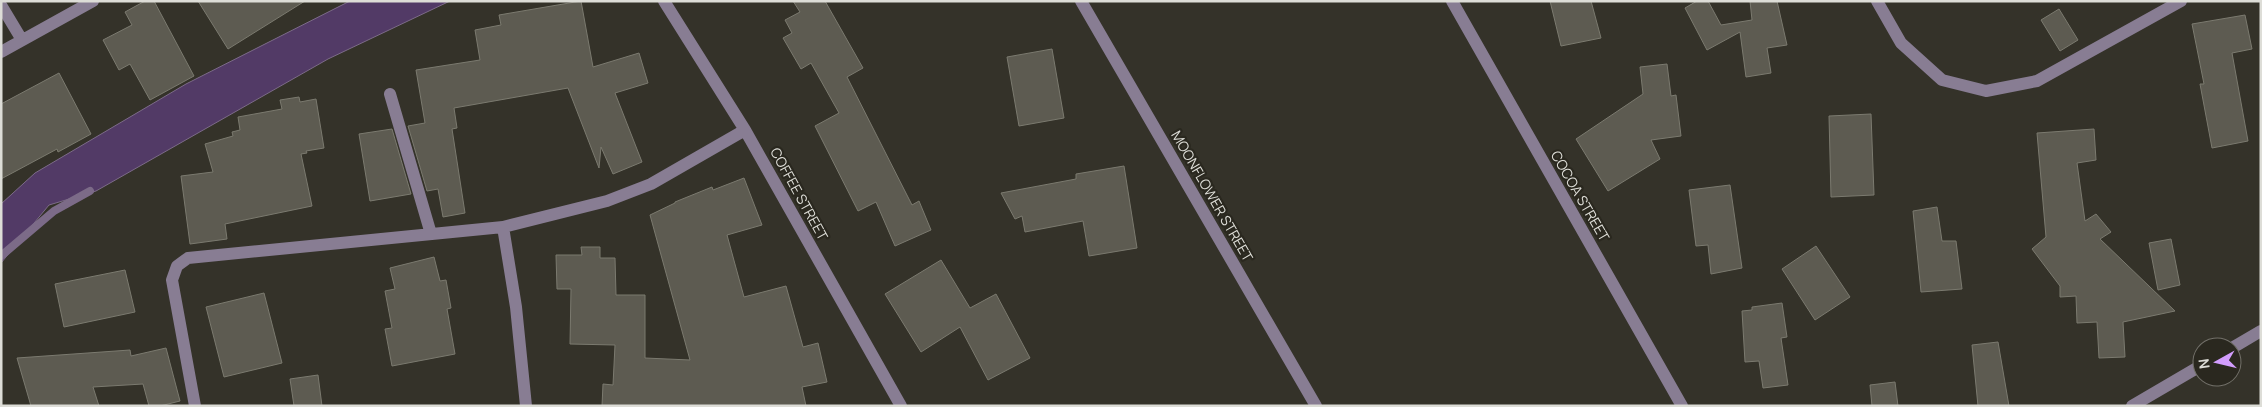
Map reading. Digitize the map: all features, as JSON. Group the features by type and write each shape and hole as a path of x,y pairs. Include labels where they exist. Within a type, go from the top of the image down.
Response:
{"street":[{"path":"1,52 94,1"},
{"name":"COFFEE STREET","path":"664,1 745,130 900,406"},
{"name":"MOONFLOWER STREET","path":"1081,1 1316,406"},
{"name":"COCOA STREET","path":"1452,1 1682,406"},
{"path":"1877,1 1901,42 1942,80 1986,91 2037,81 2181,1"},
{"path":"1,5 22,40"},
{"path":"390,94 431,234"},
{"path":"195,406 172,280 177,266 188,258 503,226 607,201 651,184 745,130"},
{"path":"503,226 516,307 526,406"},
{"path":"2242,342 2261,331"},
{"path":"2132,406 2192,371"}],"shaded area":[{"path":"350,1 450,1 328,59 96,191 49,205 1,263 1,204 35,173 186,84"}],"building":[{"path":"145,1 154,1 194,76 150,100 130,64 119,70 103,40 132,25 125,12"},
{"path":"198,1 305,1 228,49"},
{"path":"581,1 593,67 639,53 648,83 615,93 642,162 613,174 601,147 599,168 568,88 454,108 457,128 452,129 465,213 443,217 438,189 427,191 408,126 425,123 416,70 480,60 475,30 501,25 499,15"},
{"path":"793,1 825,1 863,68 847,77 912,205 919,201 931,230 895,246 876,202 858,211 815,126 839,113 811,63 801,69 783,38 792,33 785,20 800,12"},
{"path":"1550,1 1591,1 1601,38 1561,46"},
{"path":"1697,1 1708,1 1721,25 1752,20 1750,1 1777,1 1787,45 1767,48 1771,73 1746,77 1740,32 1707,50 1685,8"},
{"path":"2059,9 2078,40 2060,51 2041,20"},
{"path":"2245,15 2252,49 2232,53 2248,141 2212,148 2200,84 2204,84 2192,24"},
{"path":"1052,49 1064,118 1019,126 1007,57"},
{"path":"1667,64 1671,96 1676,95 1681,136 1651,140 1660,159 1608,191 1576,139 1643,94 1640,67"},
{"path":"59,73 91,134 58,152 57,149 1,179 1,104"},
{"path":"299,97 300,102 316,99 324,148 306,151 307,153 301,154 312,206 225,224 227,239 190,244 181,176 213,172 205,144 233,136 232,132 240,130 238,117 282,109 280,100"},
{"path":"1871,114 1874,195 1831,197 1829,116"},
{"path":"392,129 411,194 370,201 359,134"},
{"path":"2094,129 2096,160 2077,163 2085,221 2096,214 2111,232 2100,239 2175,311 2123,322 2125,357 2099,358 2097,322 2077,323 2076,296 2060,297 2060,286 2032,249 2046,237 2037,133"},
{"path":"1124,166 1137,248 1089,256 1083,221 1025,232 1022,216 1015,219 1001,193 1076,179 1076,174"},
{"path":"744,178 762,225 727,235 744,297 786,286 803,347 818,343 827,382 802,387 806,406 602,406 603,384 613,385 615,345 570,344 571,289 557,289 556,255 582,255 581,247 600,247 600,258 615,258 616,295 645,295 645,358 690,360 650,215 675,202 712,187 713,190"},
{"path":"1730,185 1742,268 1711,274 1708,245 1696,246 1689,190"},
{"path":"1937,207 1942,241 1956,241 1962,289 1921,292 1913,211"},
{"path":"2171,239 2180,285 2158,290 2149,243"},
{"path":"1816,246 1850,297 1815,320 1782,269"},
{"path":"434,257 440,281 446,280 451,308 447,309 455,354 392,366 385,329 392,328 385,291 395,289 390,268"},
{"path":"941,260 970,308 996,294 1030,358 988,380 960,327 921,352 885,294"},
{"path":"125,270 135,312 64,327 55,284"},
{"path":"264,293 282,363 224,377 206,307"},
{"path":"1782,303 1787,337 1781,338 1788,385 1763,388 1759,361 1745,362 1742,311 1752,310 1752,307"},
{"path":"1998,342 2009,406 1978,406 1972,345"},
{"path":"166,348 180,401 160,406 149,406 143,384 93,387 99,406 31,406 17,358 130,350 131,356"},
{"path":"318,375 322,406 294,406 290,379"},
{"path":"1895,382 1898,406 1872,406 1870,385"}],"waterway":[{"path":"1,256 54,211 90,191"}]}
